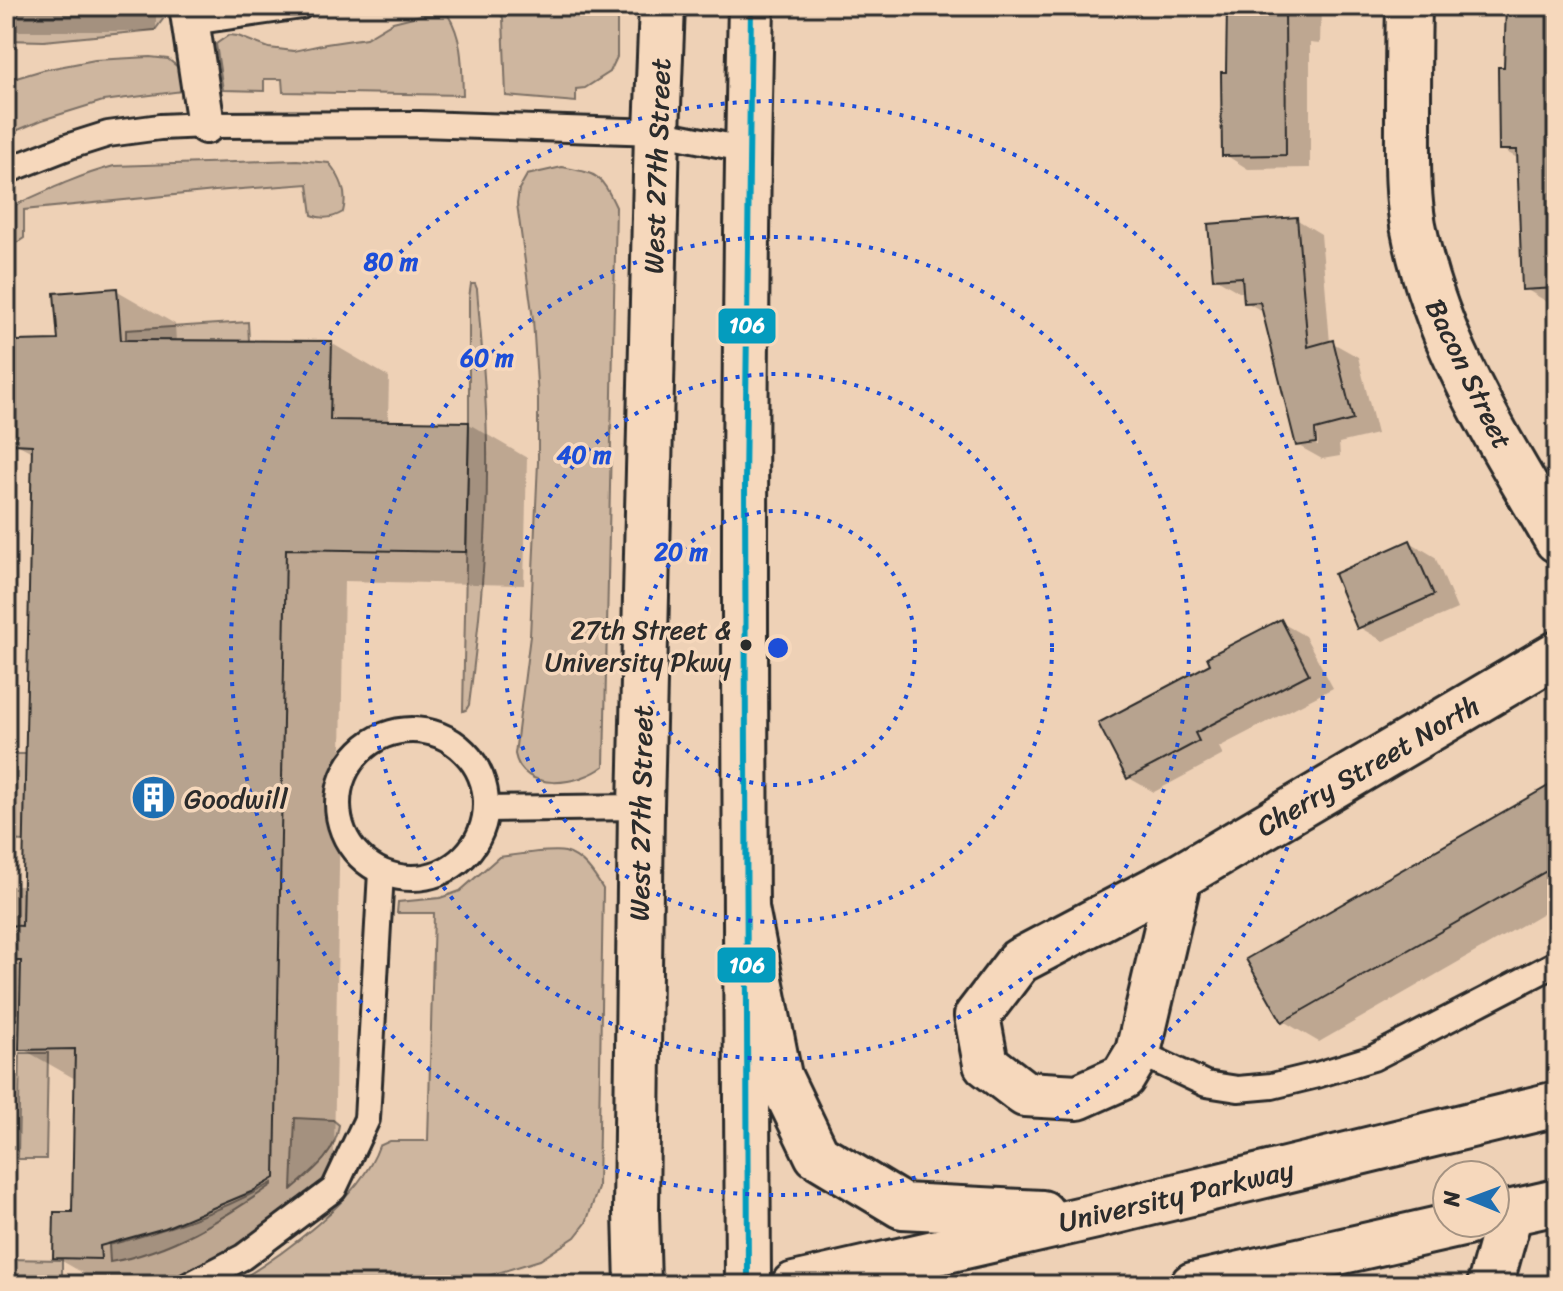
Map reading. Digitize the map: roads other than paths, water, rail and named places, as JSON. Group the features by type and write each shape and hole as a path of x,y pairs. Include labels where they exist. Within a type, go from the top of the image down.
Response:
{"street":[{"name":"West 27th Street","path":"638,1285 636,1212 641,807 662,6"},
{"path":"748,1285 746,908 751,6"},
{"name":"Bacon Street","path":"1409,6 1408,161 1413,223 1427,285 1449,344 1486,418 1557,540"},
{"path":"190,14 206,125"},
{"name":"Cherry Street North","path":"1179,877 1138,1052 1123,1077 1078,1097 1025,1094 986,1064 977,1016 1019,961 1179,877 1557,654"},
{"path":"746,908 779,1076 817,1155 902,1206 1096,1216"},
{"name":"University Parkway","path":"794,1285 1096,1216 1557,1104"},
{"path":"1511,1213 1557,1202"},
{"path":"1193,1285 1431,1231"},
{"path":"1490,1285 1499,1239"}],"lane":[{"path":"190,14 301,6"},
{"path":"6,171 108,134 206,125 420,124 657,132 748,150"},
{"path":"405,730 431,732 454,743 472,760 483,783 486,809 481,832 468,852 450,867 428,877 405,878 381,872 362,859 347,840 339,818 339,794 345,771 360,750 381,737 405,730"},
{"path":"486,809 641,807"},
{"path":"189,1285 243,1257 334,1189 367,1119 381,872"},
{"path":"1138,1052 1206,1084 1238,1089 1272,1086 1373,1058 1557,963"}],"place":[{"name":"27th Street & University Pkwy","path":"746,645"},
{"name":"Goodwill","path":"153,798"}]}
